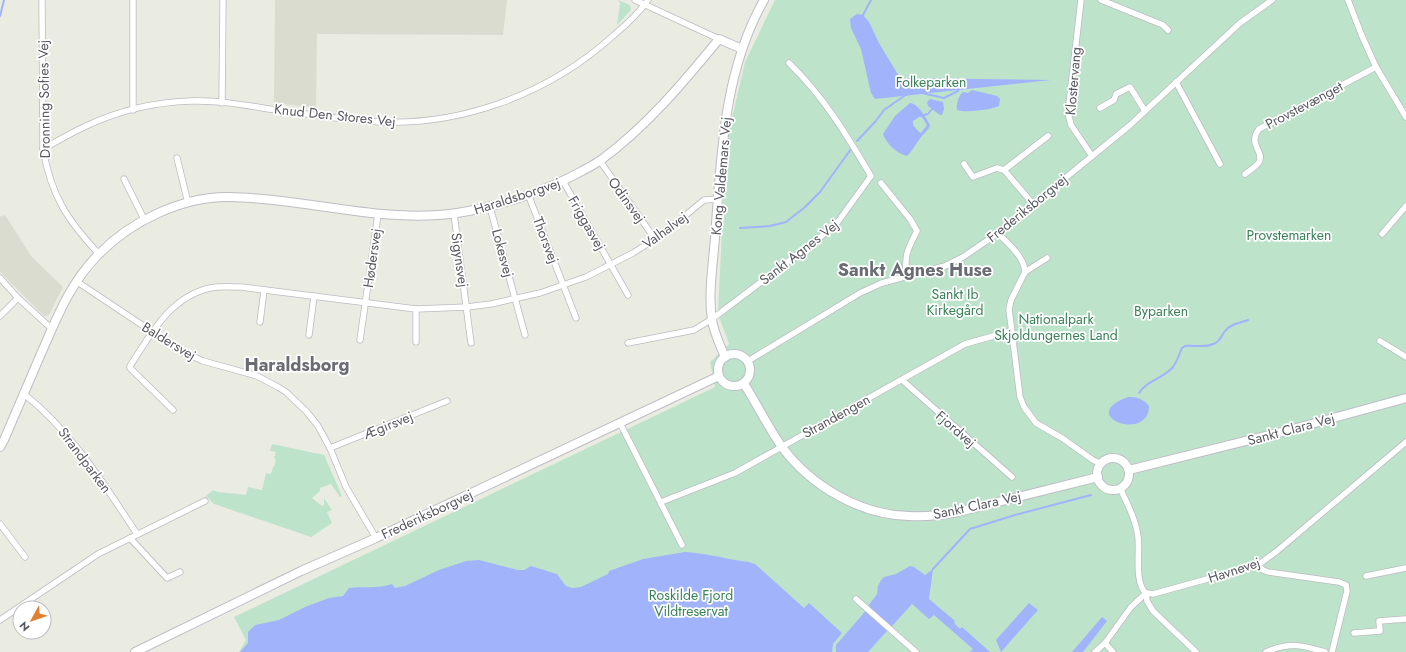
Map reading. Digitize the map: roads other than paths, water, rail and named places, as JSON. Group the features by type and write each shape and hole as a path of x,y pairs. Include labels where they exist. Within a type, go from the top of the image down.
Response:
{"street":[{"name":"Dronning Sofies Vej","path":"42,0 43,149 48,175 56,196 66,215 98,254"},
{"path":"132,110 133,0"},
{"path":"222,103 223,0"},
{"path":"635,0 647,2 719,39 742,49"},
{"name":"Kong Valdemars Vej","path":"725,357 715,332 712,319 711,298 725,118 731,88 742,49 758,10 764,0"},
{"name":"Klostervang","path":"1081,0 1068,113 1071,125 1092,156"},
{"path":"1101,0 1164,25 1168,30"},
{"name":"Frederiksborgvej","path":"748,361 860,293 882,283 945,266 963,257 998,233 1145,111 1240,23 1272,0"},
{"path":"1348,0 1376,67 1406,117"},
{"name":"Knud Den Stores Vej","path":"43,149 87,126 132,110 191,101 222,103 366,121 406,122 441,118 503,103 560,76 581,63 622,28 647,2"},
{"name":"Haraldsborgvej","path":"0,448 52,329 76,281 98,254 123,233 144,219 188,203 228,196 266,199 378,214 422,216 454,214 490,207 563,181 600,161 646,122 681,85 719,39"},
{"name":"Sankt Agnes Vej","path":"628,343 694,330 712,319 838,224 870,176 851,142 825,102 789,63"},
{"name":"Provstevænget","path":"1245,174 1259,162 1260,158 1254,139 1259,129 1376,67"},
{"path":"1176,82 1220,164"},
{"path":"1100,108 1114,100 1116,94 1130,87 1145,111"},
{"path":"1004,170 1048,136"},
{"path":"178,158 188,203"},
{"name":"Odinsvej","path":"600,161 655,238"},
{"path":"964,164 973,177 997,168 1004,170 1033,204"},
{"path":"124,179 144,219"},
{"name":"Friggasvej","path":"563,181 611,265"},
{"path":"882,183 910,219 917,231 907,251 906,276"},
{"name":"Thorsvej","path":"528,194 564,286"},
{"name":"Valhalvej","path":"173,410 130,368 130,366 164,316 176,304 203,290 221,287 241,287 416,309 467,307 491,304 564,286 586,277 611,265 655,238 676,224 704,200 718,199"},
{"path":"1382,234 1406,206"},
{"name":"Lokesvej","path":"490,207 516,299"},
{"name":"Hødersvej","path":"366,303 378,214"},
{"name":"Sigynsvej","path":"454,214 467,307"},
{"path":"998,233 1024,263 1025,272"},
{"path":"1047,258 1025,272 1011,300 1009,309 1020,397 1028,414 1036,423 1101,464"},
{"path":"611,265 628,295"},
{"path":"0,278 18,298 52,329"},
{"name":"Baldersvej","path":"76,281 181,351 203,361 257,376 278,387 307,412 318,426 330,448 346,487 376,538"},
{"path":"564,286 576,318"},
{"path":"260,322 264,290"},
{"path":"309,334 314,296"},
{"path":"0,316 18,298"},
{"path":"516,299 525,335"},
{"path":"360,340 366,303"},
{"path":"467,307 471,343"},
{"path":"416,309 416,342"},
{"name":"Strandengen","path":"661,502 735,473 965,344 1011,331"},
{"path":"1380,341 1405,356"},
{"path":"735,354 745,357 748,361 750,366 750,376 744,384 734,387 729,386 725,384 719,376 719,365 725,357 735,354"},
{"name":"Frederiksborgvej","path":"135,652 301,571 376,538 719,376"},
{"name":"Fjordvej","path":"902,380 1012,476"},
{"name":"Sankt Clara Vej","path":"744,384 782,447 800,467 817,482 838,496 859,506 877,511 908,516 935,516 958,512 1098,477"},
{"name":"Strandparken","path":"24,394 51,417 71,438 100,478 137,534"},
{"name":"Sankt Clara Vej","path":"1129,470 1282,432 1406,398"},
{"name":"Ægirsvej","path":"330,448 447,401"},
{"path":"620,423 682,545"},
{"name":"Havnevej","path":"1146,593 1154,594 1258,565 1277,551 1406,442"},
{"path":"1117,458 1126,464 1129,470 1127,481 1120,488 1106,488 1100,482 1098,477 1101,464 1108,459 1117,458"},
{"path":"1120,488 1134,521 1138,536 1140,581 1142,590 1146,593 1147,601 1153,611 1196,652"},
{"path":"0,620 98,554 205,501"},
{"path":"0,524 25,557"},
{"path":"130,538 167,578 180,572"},
{"path":"1258,565 1263,570 1268,572 1339,582 1346,585 1347,591 1332,652"},
{"path":"1366,576 1406,568"},
{"path":"1096,652 1105,643 1131,607 1146,593"},
{"path":"856,599 916,652"},
{"path":"1354,633 1380,631 1379,621 1406,619"},
{"path":"1105,643 1113,652"},
{"path":"1266,652 1279,647 1294,645 1304,646 1325,652"}],"water":[{"path":"857,14 863,15 869,22 879,43 900,78 1051,80 875,99 871,93 861,49 851,28 850,19"},
{"path":"972,90 997,96 1000,99 999,106 978,111 957,110 958,101 961,94 963,92 968,93"},
{"path":"930,99 943,102 944,109 942,115 928,106 927,102"},
{"path":"910,103 919,109 930,125 928,130 907,156 892,148 883,134 895,116","holes":["919,117 922,117 927,125 921,133 913,125 913,121"]},
{"path":"1128,397 1139,398 1149,406 1146,417 1138,423 1128,424 1111,418 1109,412 1114,404"},
{"name":"Roskilde Fjord Vildtreservat","path":"685,552 699,553 754,563 804,608 809,603 842,633 833,644 832,652 240,652 248,643 248,632 255,625 279,620 305,607 329,598 343,596 349,588 392,584 395,588 405,586 439,570 466,561 479,560 518,570 524,570 531,566 557,574 566,586 572,588 581,587 608,574 609,571 643,559"},
{"path":"910,566 914,567 925,575 933,569 929,599 955,621 954,623 960,629 962,627 990,652 970,652 973,649 934,615 929,619 912,604 892,626 890,625 886,630 887,631 868,652 836,652 836,645 870,606 869,605 877,594 878,586 881,580 884,577 896,574"},
{"path":"1029,603 1038,610 1001,652 996,640"},
{"path":"1102,617 1107,621 1083,652 1072,652"}],"waterway":[{"path":"0,16 4,0"},
{"path":"863,15 871,0"},
{"path":"922,93 944,98 958,91 959,89"},
{"path":"857,141 884,110 907,94"},
{"path":"924,115 928,114 932,109"},
{"path":"740,228 770,226 786,222 804,208 820,192 851,149"},
{"path":"1139,393 1142,389 1164,375 1174,366 1182,348 1185,346 1207,346 1215,343 1227,329 1235,324 1248,320"},
{"path":"933,569 970,529 1015,515 1091,495"}],"district":[{"name":"Sankt Agnes Huse","path":"915,270"},
{"name":"Haraldsborg","path":"297,365"}],"park label":[{"name":"Folkeparken","path":"931,82"},
{"name":"Provstemarken","path":"1289,235"},
{"name":"Sankt Ib Kirkegård","path":"955,302"},
{"name":"Byparken","path":"1161,311"},
{"name":"Nationalpark Skjoldungernes Land","path":"1056,328"}]}
